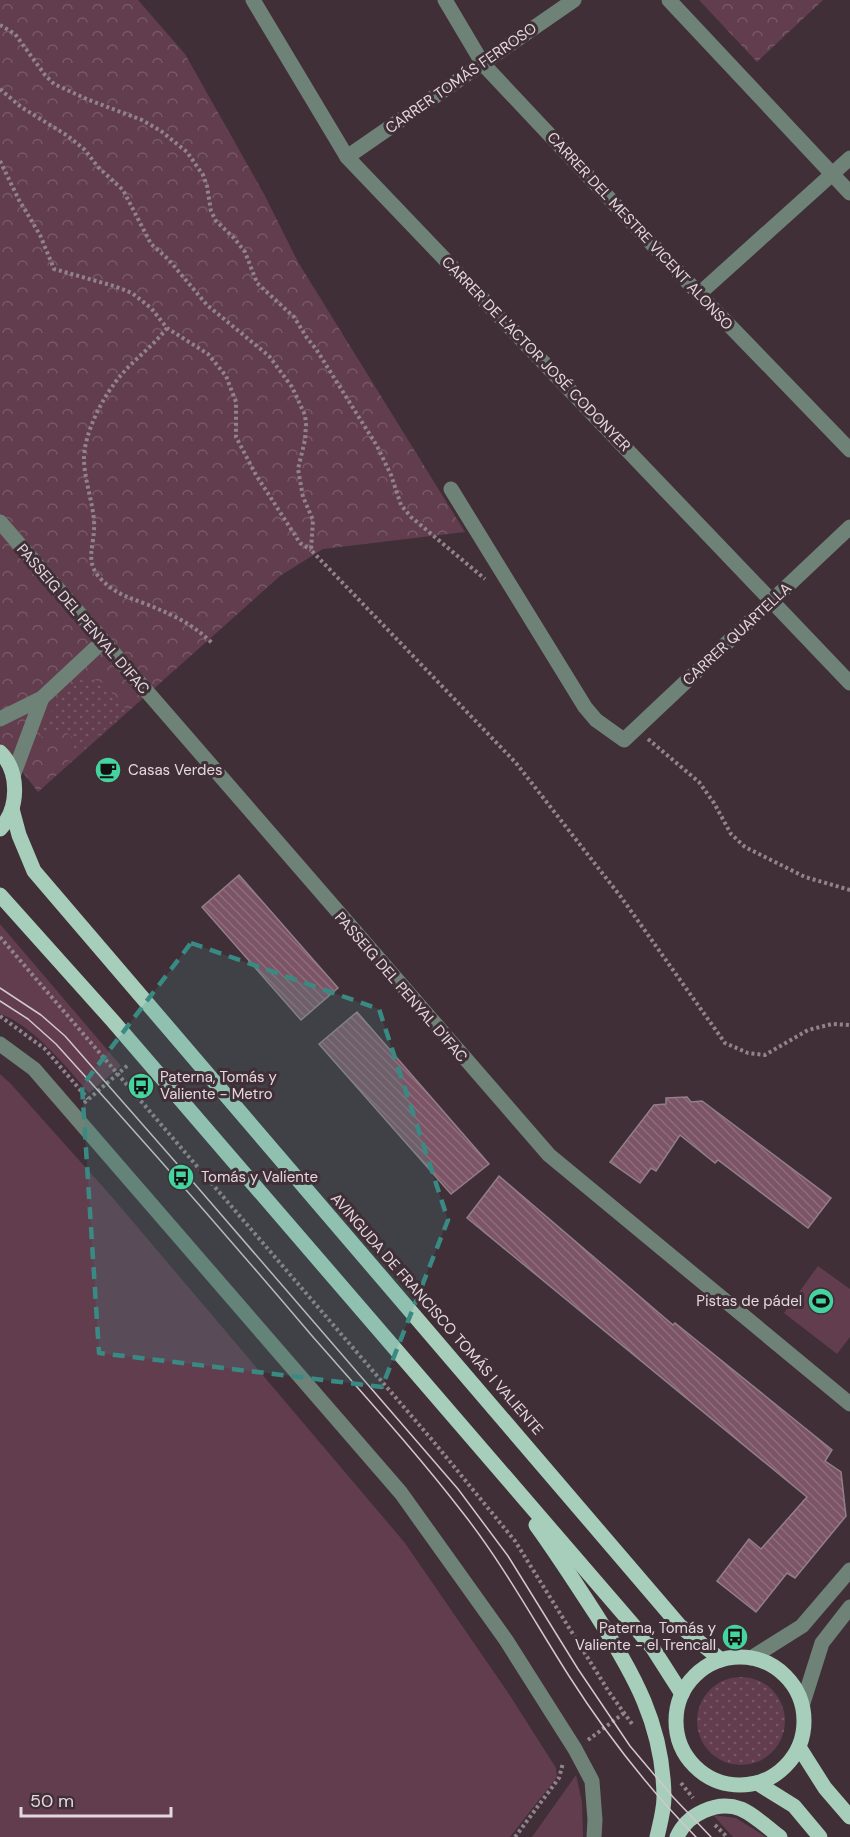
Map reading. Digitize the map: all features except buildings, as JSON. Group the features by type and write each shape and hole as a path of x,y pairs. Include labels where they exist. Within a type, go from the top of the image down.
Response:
{"main road":[{"path":"0,752 14,776 15,793 12,809 0,829"},
{"name":"AVINGUDA DE FRANCISCO TOMÁS I VALIENTE","path":"12,809 19,835 34,871 680,1625 721,1660"},
{"path":"0,895 141,1053 652,1647 682,1694"},
{"path":"484,1451 565,1565 618,1648 640,1688 650,1715 660,1757 664,1798 657,1837"},
{"path":"736,1657 751,1658 769,1663 784,1673 795,1687 803,1703 805,1725 800,1747 789,1763 775,1775 757,1783 736,1785 716,1780 698,1770 685,1754 677,1734 676,1713 682,1694 692,1679 705,1667 736,1657"},
{"path":"800,1747 825,1788 850,1817"},
{"path":"757,1783 794,1806 820,1837"},
{"path":"677,1837 687,1822 703,1811 726,1806 740,1809 780,1837"}],"street":[{"name":"CARRER DE L'ACTOR JOSÉ CODONYER","path":"254,0 347,157 850,683"},
{"name":"CARRER DEL MESTRE VICENT ALONSO","path":"445,0 483,64 699,294 850,450"},
{"name":"CARRER TOMÁS FERROSO","path":"347,157 574,0"},
{"path":"669,0 850,193"},
{"path":"699,294 850,158"},
{"name":"CARRER QUARTELLA","path":"451,489 585,707 596,720 624,740 850,527"},
{"name":"PASSEIG DEL PENYAL D'IFAC","path":"0,522 549,1155 850,1404"},
{"path":"0,719 42,698 102,642"},
{"path":"14,776 42,698"},
{"path":"0,1044 34,1069 401,1492 506,1641 575,1749 592,1781 594,1837"},
{"path":"751,1658 802,1626 850,1570"},
{"path":"803,1703 822,1643 850,1607"}],"path":[{"path":"0,25 15,34 54,84 142,120 161,131 187,152 203,175 211,211 216,221 245,252 257,283 294,317 347,397 384,460 401,506 487,582"},
{"path":"0,89 21,107 68,136 85,150 98,167 123,190 151,244 168,259 220,317 269,356 292,387 305,415 305,440 298,469 303,497 313,520 311,550"},
{"path":"0,161 19,200 40,235 54,269 132,293 151,308 167,328 208,354 225,376 236,402 236,437 256,475 300,543 311,550 516,762 621,897 725,1043 748,1053 765,1055 808,1030 832,1024 850,1025"},
{"path":"167,328 121,375 91,427 84,460 94,518 90,562 103,581 113,590 181,619 199,630 212,643"},
{"path":"635,729 699,782 714,803 730,834 744,847 805,877 850,890"},
{"path":"0,937 433,1441 515,1541 609,1692 638,1731"},
{"path":"71,1114 141,1053"},
{"path":"660,1757 727,1837"}],"highlighted area":[{"path":"191,943 379,1009 448,1220 382,1387 99,1353 82,1086"}],"green space":[{"path":"0,0 138,0 185,54 264,194 298,262 465,532 323,549 280,576 38,792 0,743"},
{"path":"699,0 823,0 757,62"},
{"path":"89,678 103,683 127,710 72,761 68,762 74,744 70,735 57,730 47,730 37,743 50,714 64,694 72,686"},
{"path":"0,924 121,1066 89,1093 37,1037 25,1027 0,1014"},
{"path":"0,1074 112,1197 405,1543 509,1694 556,1768 557,1777 510,1837 0,1837"},
{"name":"Pistas de pádel","path":"818,1266 850,1289 850,1337 837,1354 784,1313"},
{"path":"741,1677 758,1680 772,1690 782,1704 785,1721 782,1738 772,1752 758,1762 741,1765 724,1762 710,1752 700,1738 697,1721 700,1704 710,1690 724,1680"},
{"path":"576,1775 582,1802 583,1837 532,1837"},
{"path":"713,1815 736,1818 766,1837 733,1837"}],"tram line":[{"path":"0,988 41,1015 65,1036 458,1489 508,1556 578,1669 630,1746 711,1837"},
{"path":"0,1001 28,1019 56,1044 186,1189 427,1468 492,1552 569,1676 613,1740 644,1780 696,1837"}],"place":[{"name":"Casas Verdes","path":"108,770"},
{"name":"Paterna, Tomás y Valiente - Metro","path":"141,1086"},
{"name":"Tomás y Valiente","path":"181,1177"},
{"name":"Pistas de pádel","path":"821,1301"},
{"name":"Paterna, Tomás y Valiente - el Trencall","path":"735,1637"}]}
